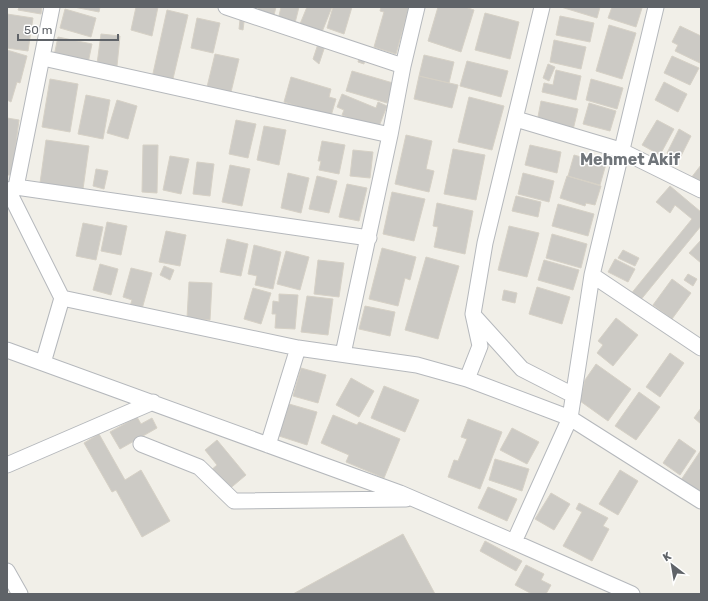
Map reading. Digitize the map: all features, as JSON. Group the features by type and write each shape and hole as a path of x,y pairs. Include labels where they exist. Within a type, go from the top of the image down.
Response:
{"street":[{"path":"43,363 62,298 11,190 43,58 52,7"},
{"path":"226,7 403,66"},
{"path":"343,354 390,135 403,66 417,7"},
{"path":"467,379 480,346 473,314 485,243 542,7"},
{"path":"514,542 570,418 592,275 620,150 656,7"},
{"path":"43,58 390,135"},
{"path":"516,119 620,150 701,190"},
{"path":"11,190 368,238"},
{"path":"592,275 701,348"},
{"path":"62,298 298,348 416,365 467,379 570,418 701,501"},
{"path":"473,314 522,369 573,395"},
{"path":"268,445 298,348"},
{"path":"7,350 153,402 414,499 632,594"},
{"path":"7,465 153,402"},
{"path":"141,444 199,467 234,501 414,499"},
{"path":"7,571 20,594"}],"building":[{"path":"19,7 42,7 41,14 18,10"},
{"path":"74,7 100,7 99,12"},
{"path":"136,7 158,7 152,36 131,30"},
{"path":"259,7 276,7 273,19 257,16"},
{"path":"281,7 299,7 295,23 278,20"},
{"path":"307,7 332,7 322,32 300,24"},
{"path":"333,7 352,7 344,34 327,28"},
{"path":"381,7 409,7 396,54 374,47 384,12 380,11"},
{"path":"438,7 465,7 474,10 461,52 428,41"},
{"path":"561,7 600,7 597,18"},
{"path":"612,7 642,8 636,27 608,18"},
{"path":"65,9 96,18 91,37 60,28"},
{"path":"167,10 188,15 172,83 152,78"},
{"path":"485,13 519,22 510,59 475,50"},
{"path":"7,14 33,18 28,51 7,48"},
{"path":"560,16 594,23 590,42 556,35"},
{"path":"197,18 220,23 213,53 191,48"},
{"path":"240,20 244,22 243,30 239,29"},
{"path":"609,25 636,33 622,79 596,71"},
{"path":"680,26 701,36 700,63 675,51 678,45 672,42"},
{"path":"101,34 120,36 117,66 97,64"},
{"path":"58,37 92,44 88,63 54,56"},
{"path":"554,40 586,47 581,69 550,62"},
{"path":"318,44 325,46 319,64 313,59"},
{"path":"7,50 27,56 20,83 17,82 11,102 7,100"},
{"path":"215,54 239,59 231,92 207,87"},
{"path":"360,54 365,55 364,64 358,62"},
{"path":"424,55 454,62 449,83 419,76"},
{"path":"672,56 699,68 690,85 664,73"},
{"path":"467,61 508,71 501,97 460,86"},
{"path":"548,64 555,67 549,81 543,78"},
{"path":"556,70 581,76 576,100 542,92 544,83 553,85"},
{"path":"352,71 393,83 387,103 346,91"},
{"path":"419,76 458,85 452,108 414,99"},
{"path":"291,77 331,89 329,97 336,99 331,116 284,102"},
{"path":"50,79 78,84 70,132 42,127"},
{"path":"591,79 623,88 617,109 586,100"},
{"path":"664,82 687,94 678,112 655,100"},
{"path":"342,94 376,108 378,102 387,106 378,129 342,115 344,110 337,107"},
{"path":"86,95 110,100 103,139 78,134"},
{"path":"469,97 504,106 492,150 458,142"},
{"path":"117,100 137,106 128,139 107,133"},
{"path":"541,101 578,109 573,130 537,122"},
{"path":"589,103 616,111 610,131 583,124"},
{"path":"7,118 19,120 12,175 7,175"},
{"path":"236,120 256,124 248,158 229,154"},
{"path":"657,120 674,129 660,155 642,145"},
{"path":"264,126 286,130 279,165 257,160"},
{"path":"679,129 691,136 679,160 667,153"},
{"path":"406,135 432,141 426,169 434,171 429,192 395,184"},
{"path":"46,140 89,146 83,189 40,183"},
{"path":"322,141 345,145 339,174 319,170 321,161 318,161"},
{"path":"143,145 158,145 157,193 142,192"},
{"path":"530,145 561,152 557,173 525,165"},
{"path":"453,149 485,155 476,200 444,194"},
{"path":"353,150 373,152 370,178 350,176"},
{"path":"574,155 606,164 600,185 568,176"},
{"path":"170,156 189,159 181,194 163,190"},
{"path":"197,162 214,164 210,196 193,194"},
{"path":"230,165 250,169 242,206 222,202"},
{"path":"701,165 701,185 691,178"},
{"path":"96,169 108,171 104,189 93,186"},
{"path":"288,173 309,178 301,213 281,208"},
{"path":"523,173 554,181 549,202 518,194"},
{"path":"317,176 337,181 329,213 309,209"},
{"path":"567,176 601,186 595,205 586,203 585,206 560,198"},
{"path":"347,184 367,188 359,221 339,217"},
{"path":"670,186 701,212 701,226 639,302 630,295 692,219 675,205 670,213 656,202"},
{"path":"392,192 425,199 414,241 383,234"},
{"path":"516,196 541,202 538,217 512,211"},
{"path":"437,203 473,211 465,254 434,247 438,227 433,226"},
{"path":"558,204 594,214 588,236 552,226"},
{"path":"107,222 127,226 121,255 101,251"},
{"path":"83,223 103,227 96,260 76,256"},
{"path":"509,226 539,233 527,277 498,270"},
{"path":"166,231 186,235 180,266 159,262"},
{"path":"552,234 587,244 581,268 546,258"},
{"path":"227,239 248,244 241,276 220,272"},
{"path":"701,240 701,263 689,253"},
{"path":"254,245 281,252 273,289 255,285 257,276 248,274"},
{"path":"382,248 416,257 410,280 405,278 398,306 369,299"},
{"path":"623,250 639,258 635,266 618,258"},
{"path":"286,251 309,257 300,290 277,284"},
{"path":"426,257 459,266 438,339 405,330"},
{"path":"615,259 635,269 628,282 608,272"},
{"path":"318,260 344,263 339,297 314,294"},
{"path":"544,260 579,270 573,290 538,280"},
{"path":"100,264 118,269 111,295 93,290"},
{"path":"164,266 174,270 170,280 160,275"},
{"path":"131,268 152,273 142,309 130,306 132,300 123,297"},
{"path":"688,274 697,279 693,286 684,280"},
{"path":"672,279 691,293 672,319 653,305"},
{"path":"189,282 212,283 210,320 187,318"},
{"path":"537,287 570,297 562,324 529,314"},
{"path":"253,288 271,293 261,324 244,319"},
{"path":"504,290 517,293 515,303 502,300"},
{"path":"279,294 298,295 295,329 275,328 276,314 272,314 273,301 279,302"},
{"path":"307,296 333,299 328,335 301,332"},
{"path":"365,306 395,312 390,336 359,329"},
{"path":"616,318 638,335 613,366 597,353 603,345 598,341"},
{"path":"670,353 684,363 660,397 646,387"},
{"path":"596,364 631,389 608,421 580,401 585,380"},
{"path":"301,368 326,375 318,403 293,396"},
{"path":"351,378 374,391 359,417 336,405"},
{"path":"384,386 419,400 405,432 371,418"},
{"path":"639,392 660,407 636,440 615,426"},
{"path":"289,404 317,412 307,445 279,436"},
{"path":"701,408 701,424 694,418"},
{"path":"333,415 357,425 359,422 400,439 384,478 346,462 349,455 321,443"},
{"path":"137,417 141,424 152,418 157,428 120,449 110,432"},
{"path":"468,419 502,432 480,489 448,477 454,460 458,461 467,439 461,437"},
{"path":"512,428 539,442 527,464 500,450"},
{"path":"99,434 125,480 141,470 170,521 142,537 116,490 112,492 84,443"},
{"path":"679,439 696,451 680,475 663,463"},
{"path":"217,440 246,475 227,491 210,471 217,465 205,450"},
{"path":"701,450 701,493 681,480"},
{"path":"495,459 529,469 522,491 489,480"},
{"path":"620,470 638,481 618,515 599,504"},
{"path":"488,487 517,499 507,521 478,508"},
{"path":"551,493 570,504 554,530 535,519"},
{"path":"579,503 608,518 603,526 609,529 592,561 563,546 582,512 576,509"},
{"path":"403,534 435,594 293,594"},
{"path":"485,541 522,561 516,571 480,551"},
{"path":"526,565 544,574 541,580 551,585 546,594 532,594 515,585"}],"district":[{"name":"Mehmet Akif","path":"630,159"}]}
